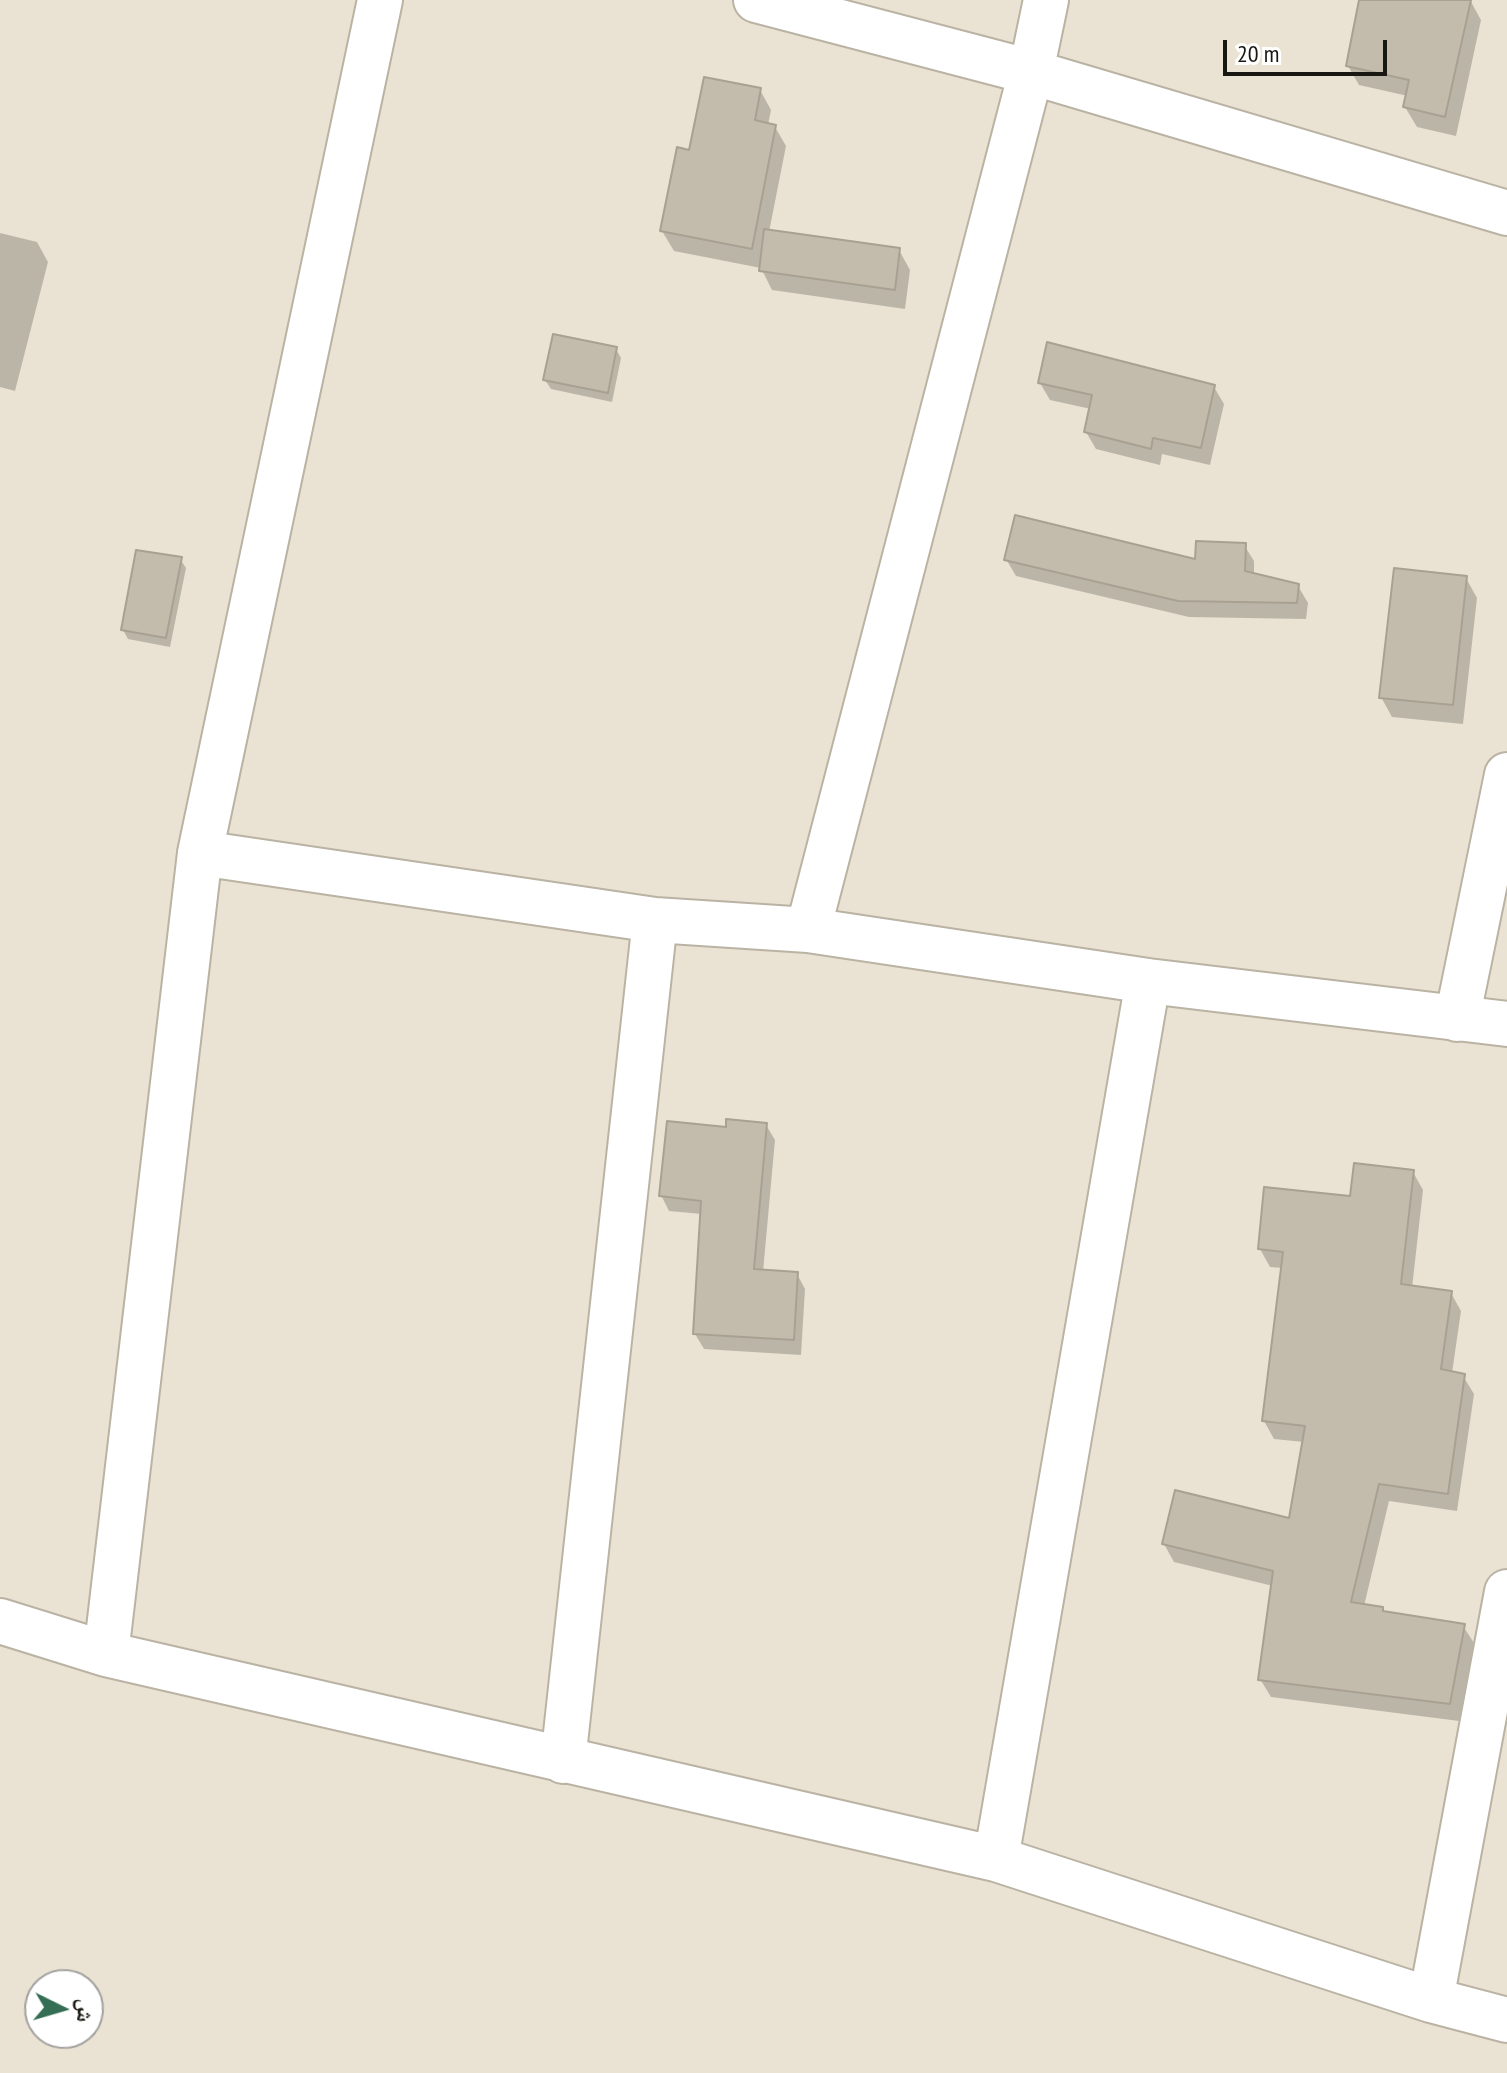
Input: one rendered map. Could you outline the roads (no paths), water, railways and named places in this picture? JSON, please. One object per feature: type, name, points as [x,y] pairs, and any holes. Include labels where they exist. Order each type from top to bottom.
[{"type":"street","points":[[106,1654],[200,853],[380,0]]},
{"type":"street","points":[[756,0],[1031,72],[1507,213]]},
{"type":"street","points":[[808,930],[1031,72],[1046,0]]},
{"type":"street","points":[[1457,1019],[1507,775]]},
{"type":"street","points":[[200,853],[655,920],[808,930],[1148,981],[1507,1024]]},
{"type":"street","points":[[563,1761],[655,920]]},
{"type":"street","points":[[996,1859],[1148,981]]},
{"type":"street","points":[[1431,2000],[1507,1592]]},
{"type":"street","points":[[0,1621],[106,1654],[996,1859],[1431,2000],[1507,2020]]}]
